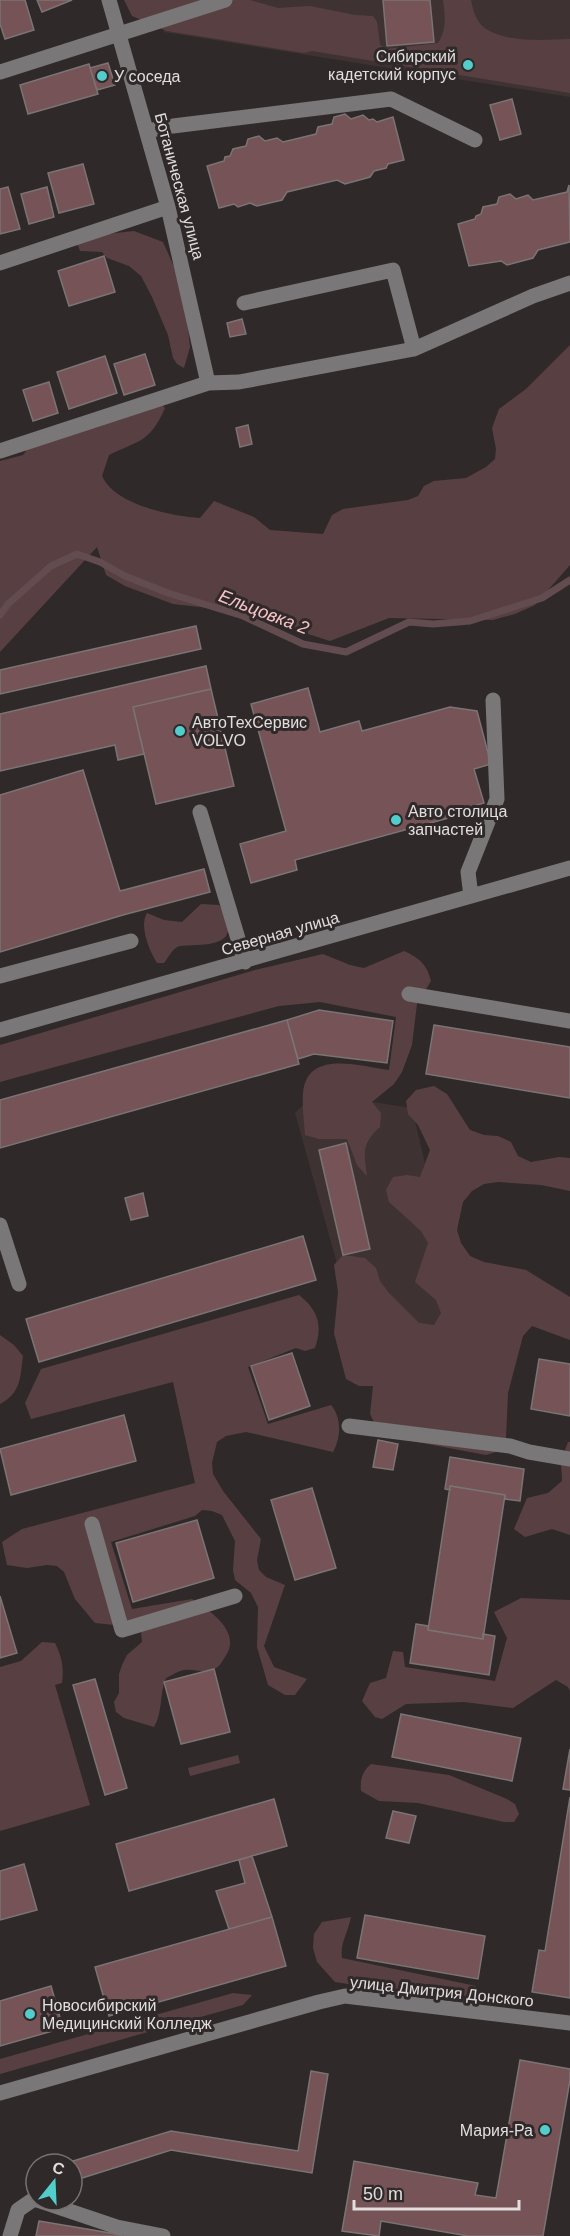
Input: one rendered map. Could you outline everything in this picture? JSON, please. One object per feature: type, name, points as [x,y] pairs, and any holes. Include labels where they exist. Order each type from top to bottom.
[{"type":"street","name":"Ботаническая улица","points":[[109,0],[168,207],[208,383]]},
{"type":"street","points":[[0,72],[225,0]]},
{"type":"street","points":[[147,131],[391,99],[475,140]]},
{"type":"street","points":[[0,262],[168,207]]},
{"type":"street","points":[[244,303],[393,270],[414,349]]},
{"type":"street","points":[[0,451],[208,383],[239,382],[414,349],[533,296],[570,283]]},
{"type":"street","points":[[471,896],[468,872],[497,799],[493,700]]},
{"type":"street","points":[[200,812],[245,962]]},
{"type":"street","name":"Северная улица","points":[[0,1030],[570,868]]},
{"type":"street","points":[[0,976],[131,940]]},
{"type":"street","points":[[408,993],[570,1021]]},
{"type":"street","points":[[0,1225],[19,1284]]},
{"type":"street","points":[[349,1426],[510,1446],[528,1452],[570,1459]]},
{"type":"street","points":[[92,1524],[122,1630],[235,1596]]},
{"type":"street","name":"улица Дмитрия Донского","points":[[0,2094],[345,1996],[570,2023]]},
{"type":"street","points":[[10,2236],[18,2210],[33,2199],[117,2227],[163,2236]]},
{"type":"shaded area","name":"Сибирский кадетский корпус","points":[[124,0],[250,0],[278,8],[310,6],[355,15],[373,16],[377,22],[380,45],[387,49],[438,43],[444,28],[443,0],[471,0],[477,20],[486,29],[505,37],[527,40],[570,39],[570,93],[312,51],[304,53],[167,31],[132,16]]},
{"type":"shaded area","name":"Сибирский кадетский корпус","points":[[153,0],[570,0],[570,97],[164,32]]},
{"type":"shaded area","points":[[134,231],[163,242],[184,289],[190,347],[184,368],[173,358],[168,335],[141,276],[129,266],[107,258],[102,252],[80,251],[77,243],[98,235]]},
{"type":"shaded area","points":[[570,345],[570,565],[535,605],[493,620],[389,618],[330,641],[236,611],[173,604],[125,586],[106,575],[97,547],[0,652],[0,461],[23,455],[35,439],[53,428],[96,428],[107,416],[158,401],[165,408],[149,434],[136,443],[109,455],[102,476],[119,495],[145,507],[174,515],[200,518],[214,501],[254,517],[270,530],[323,534],[332,515],[343,509],[408,500],[418,496],[424,486],[434,481],[466,478],[486,467],[495,459],[496,449],[492,428],[499,409],[526,389]]},
{"type":"shaded area","points":[[201,904],[221,907],[227,922],[228,931],[225,937],[220,941],[203,945],[177,947],[164,963],[157,963],[148,945],[145,931],[147,913],[164,920],[182,922]]},
{"type":"shaded area","points":[[404,951],[422,962],[431,981],[417,1004],[412,1045],[402,1072],[394,1084],[372,1102],[381,1113],[380,1127],[370,1138],[365,1149],[367,1176],[357,1165],[347,1139],[319,1139],[305,1135],[303,1093],[307,1079],[314,1070],[324,1065],[350,1064],[389,1070],[396,1017],[320,1002],[279,1006],[0,1082],[0,1045],[255,970],[323,954],[364,968]]},
{"type":"shaded area","points":[[434,1086],[447,1094],[470,1130],[484,1135],[498,1136],[511,1142],[518,1156],[531,1162],[559,1157],[570,1158],[570,1191],[541,1185],[498,1182],[484,1184],[472,1191],[463,1202],[457,1230],[461,1243],[470,1256],[484,1262],[526,1270],[570,1297],[570,1340],[532,1326],[523,1336],[508,1393],[506,1438],[499,1451],[486,1455],[401,1439],[376,1426],[370,1414],[373,1386],[359,1386],[346,1379],[334,1333],[338,1292],[334,1265],[343,1255],[365,1258],[376,1268],[380,1281],[389,1293],[419,1323],[434,1325],[441,1313],[436,1300],[415,1282],[428,1243],[421,1231],[389,1202],[386,1190],[393,1177],[407,1175],[420,1177],[430,1150],[418,1125],[408,1114],[406,1101],[416,1090]]},
{"type":"shaded area","points":[[346,1098],[412,1108],[466,1339],[436,1363],[339,1271],[295,1113],[303,1105]]},
{"type":"shaded area","points":[[299,1295],[315,1312],[319,1332],[315,1348],[305,1351],[296,1348],[248,1367],[268,1424],[331,1405],[339,1422],[338,1441],[333,1452],[246,1432],[226,1436],[217,1442],[212,1463],[213,1474],[223,1491],[261,1539],[257,1560],[259,1570],[266,1577],[285,1585],[264,1646],[274,1667],[307,1679],[295,1695],[285,1695],[268,1685],[257,1647],[258,1607],[251,1593],[235,1580],[233,1570],[235,1541],[222,1515],[202,1510],[195,1516],[111,1542],[132,1609],[192,1599],[222,1623],[230,1639],[225,1657],[217,1667],[205,1671],[184,1670],[166,1678],[159,1715],[154,1727],[124,1718],[116,1712],[114,1702],[119,1693],[119,1674],[127,1655],[142,1642],[141,1632],[134,1627],[95,1623],[75,1599],[64,1572],[57,1566],[27,1568],[7,1565],[2,1542],[22,1529],[195,1483],[173,1382],[31,1419],[25,1403],[41,1369]]},
{"type":"shaded area","points":[[0,1335],[14,1345],[23,1356],[16,1390],[0,1404]]},
{"type":"shaded area","points":[[568,1442],[570,1442],[570,1535],[552,1529],[525,1537],[514,1529],[527,1498],[548,1493],[562,1481],[561,1461]]},
{"type":"shaded area","points":[[521,1598],[570,1600],[570,1691],[568,1687],[556,1680],[513,1708],[464,1702],[406,1704],[382,1719],[375,1717],[362,1701],[370,1683],[386,1678],[393,1651],[403,1652],[405,1667],[495,1681],[507,1638],[494,1612]]},
{"type":"shaded area","points":[[42,1642],[55,1643],[61,1658],[62,1683],[55,1685],[90,1805],[0,1831],[0,1667],[21,1661]]},
{"type":"shaded area","points":[[238,1755],[240,1763],[190,1776],[188,1768]]},
{"type":"shaded area","points":[[371,1764],[449,1775],[507,1799],[515,1804],[519,1814],[514,1822],[504,1822],[418,1803],[379,1801],[361,1791],[362,1776]]},
{"type":"shaded area","points":[[351,1917],[343,1942],[342,1958],[476,1986],[483,1998],[470,2003],[335,1982],[317,1962],[313,1948],[314,1934],[322,1922]]},
{"type":"shaded area","points":[[233,1993],[252,1995],[243,2005],[0,2074],[0,2059]]},
{"type":"building","points":[[0,0],[25,0],[34,30],[5,39],[0,24]]},
{"type":"building","points":[[37,0],[72,0],[42,12]]},
{"type":"building","points":[[383,0],[430,0],[434,42],[387,46]]},
{"type":"building","name":"У соседа","points":[[108,63],[115,85],[97,90],[90,68]]},
{"type":"building","points":[[89,64],[98,94],[28,114],[20,85]]},
{"type":"building","points":[[512,99],[521,134],[500,140],[490,105]]},
{"type":"building","points":[[345,114],[351,119],[363,115],[377,122],[393,117],[404,160],[374,171],[370,177],[345,184],[337,180],[287,192],[282,200],[257,206],[250,203],[238,207],[234,204],[219,208],[207,166],[224,161],[233,149],[246,146],[248,139],[259,136],[265,141],[277,138],[283,142],[316,134],[318,127],[332,124],[334,117]]},
{"type":"building","points":[[83,164],[94,204],[59,213],[48,173]]},
{"type":"building","points":[[569,185],[570,242],[538,250],[533,258],[507,265],[501,261],[469,266],[458,224],[475,219],[481,214],[483,207],[497,204],[499,197],[510,194],[516,199],[528,195],[533,200],[567,192]]},
{"type":"building","points":[[8,187],[20,229],[0,234],[0,189]]},
{"type":"building","points":[[47,187],[54,217],[29,224],[21,194]]},
{"type":"building","points":[[104,256],[115,292],[69,306],[58,271]]},
{"type":"building","points":[[242,319],[246,334],[230,337],[227,323]]},
{"type":"building","points":[[145,354],[155,385],[124,395],[114,364]]},
{"type":"building","points":[[105,356],[117,393],[69,409],[57,372]]},
{"type":"building","points":[[49,382],[58,413],[33,421],[23,390]]},
{"type":"building","points":[[248,425],[252,444],[240,447],[236,428]]},
{"type":"building","points":[[196,626],[201,649],[0,694],[0,670]]},
{"type":"building","points":[[206,666],[211,689],[133,707],[144,754],[118,760],[115,745],[0,771],[0,714]]},
{"type":"building","points":[[308,688],[320,732],[359,721],[362,731],[450,707],[477,711],[491,764],[474,769],[484,803],[477,805],[478,810],[295,860],[297,870],[251,883],[240,844],[286,831],[251,704]]},
{"type":"building","name":"АвтоТехСервис VOLVO","points":[[211,689],[234,786],[156,804],[133,707]]},
{"type":"building","points":[[83,770],[120,891],[204,869],[210,892],[0,952],[0,795]]},
{"type":"building","points":[[319,1010],[393,1021],[387,1063],[314,1054],[298,1059],[287,1020]]},
{"type":"building","points":[[287,1020],[299,1064],[0,1148],[0,1100]]},
{"type":"building","points":[[434,1025],[570,1047],[570,1098],[426,1074]]},
{"type":"building","points":[[346,1143],[370,1249],[343,1255],[319,1150]]},
{"type":"building","points":[[143,1193],[148,1216],[131,1220],[125,1198]]},
{"type":"building","points":[[303,1236],[316,1280],[39,1362],[26,1319]]},
{"type":"building","points":[[292,1353],[310,1406],[269,1420],[251,1366]]},
{"type":"building","points":[[539,1359],[570,1364],[570,1416],[531,1409]]},
{"type":"building","points":[[124,1415],[136,1461],[11,1495],[0,1449]]},
{"type":"building","points":[[378,1440],[398,1444],[393,1470],[373,1467]]},
{"type":"building","points":[[450,1457],[524,1469],[520,1501],[505,1499],[505,1495],[450,1486],[450,1490],[445,1489]]},
{"type":"building","points":[[450,1486],[505,1495],[483,1639],[428,1630]]},
{"type":"building","points":[[312,1488],[336,1568],[295,1580],[271,1500]]},
{"type":"building","points":[[197,1520],[214,1578],[133,1602],[116,1543]]},
{"type":"building","points":[[0,1596],[17,1653],[0,1658]]},
{"type":"building","points":[[416,1624],[428,1626],[428,1630],[483,1639],[483,1634],[495,1636],[489,1675],[410,1663]]},
{"type":"building","points":[[214,1669],[230,1732],[181,1744],[164,1682]]},
{"type":"building","points":[[95,1679],[127,1788],[105,1795],[73,1685]]},
{"type":"building","points":[[401,1714],[521,1738],[512,1781],[392,1757]]},
{"type":"building","points":[[570,1749],[570,1790],[563,1789]]},
{"type":"building","points":[[570,1797],[570,1998],[532,1992],[539,1950],[545,1951]]},
{"type":"building","points":[[274,1799],[287,1846],[129,1891],[116,1844]]},
{"type":"building","points":[[393,1811],[416,1816],[409,1843],[386,1838]]},
{"type":"building","points":[[252,1856],[272,1917],[229,1929],[216,1891],[245,1883],[239,1860]]},
{"type":"building","points":[[24,1864],[37,1910],[0,1920],[0,1871]]},
{"type":"building","points":[[365,1915],[485,1936],[478,1979],[357,1958]]},
{"type":"building","points":[[272,1917],[286,1966],[109,2016],[95,1967]]},
{"type":"building","name":"Новосибирский Медицинский Колледж","points":[[51,1986],[63,2028],[0,2046],[0,2001]]},
{"type":"building","points":[[520,2060],[570,2069],[543,2236],[468,2236],[381,2221],[379,2236],[342,2231],[354,2161],[478,2183],[475,2195],[496,2198]]},
{"type":"building","points":[[311,2071],[328,2074],[312,2173],[171,2150],[84,2177],[84,2158],[171,2131],[298,2151]]},
{"type":"building","points":[[39,2221],[122,2235],[122,2236],[36,2236]]},
{"type":"waterway","name":"Ельцовка 2","points":[[0,615],[8,604],[51,566],[77,554],[168,593],[243,616],[303,644],[346,652],[409,622],[433,624],[470,621],[542,598],[570,580]]},
{"type":"place","name":"Сибирский кадетский корпус","points":[[468,65]]},
{"type":"place","name":"У соседа","points":[[102,76]]},
{"type":"place","name":"АвтоТехСервис VOLVO","points":[[180,731]]},
{"type":"place","name":"Авто столица запчастей","points":[[396,820]]},
{"type":"place","name":"Новосибирский Медицинский Колледж","points":[[30,2014]]},
{"type":"place","name":"Мария-Ра","points":[[545,2130]]}]
